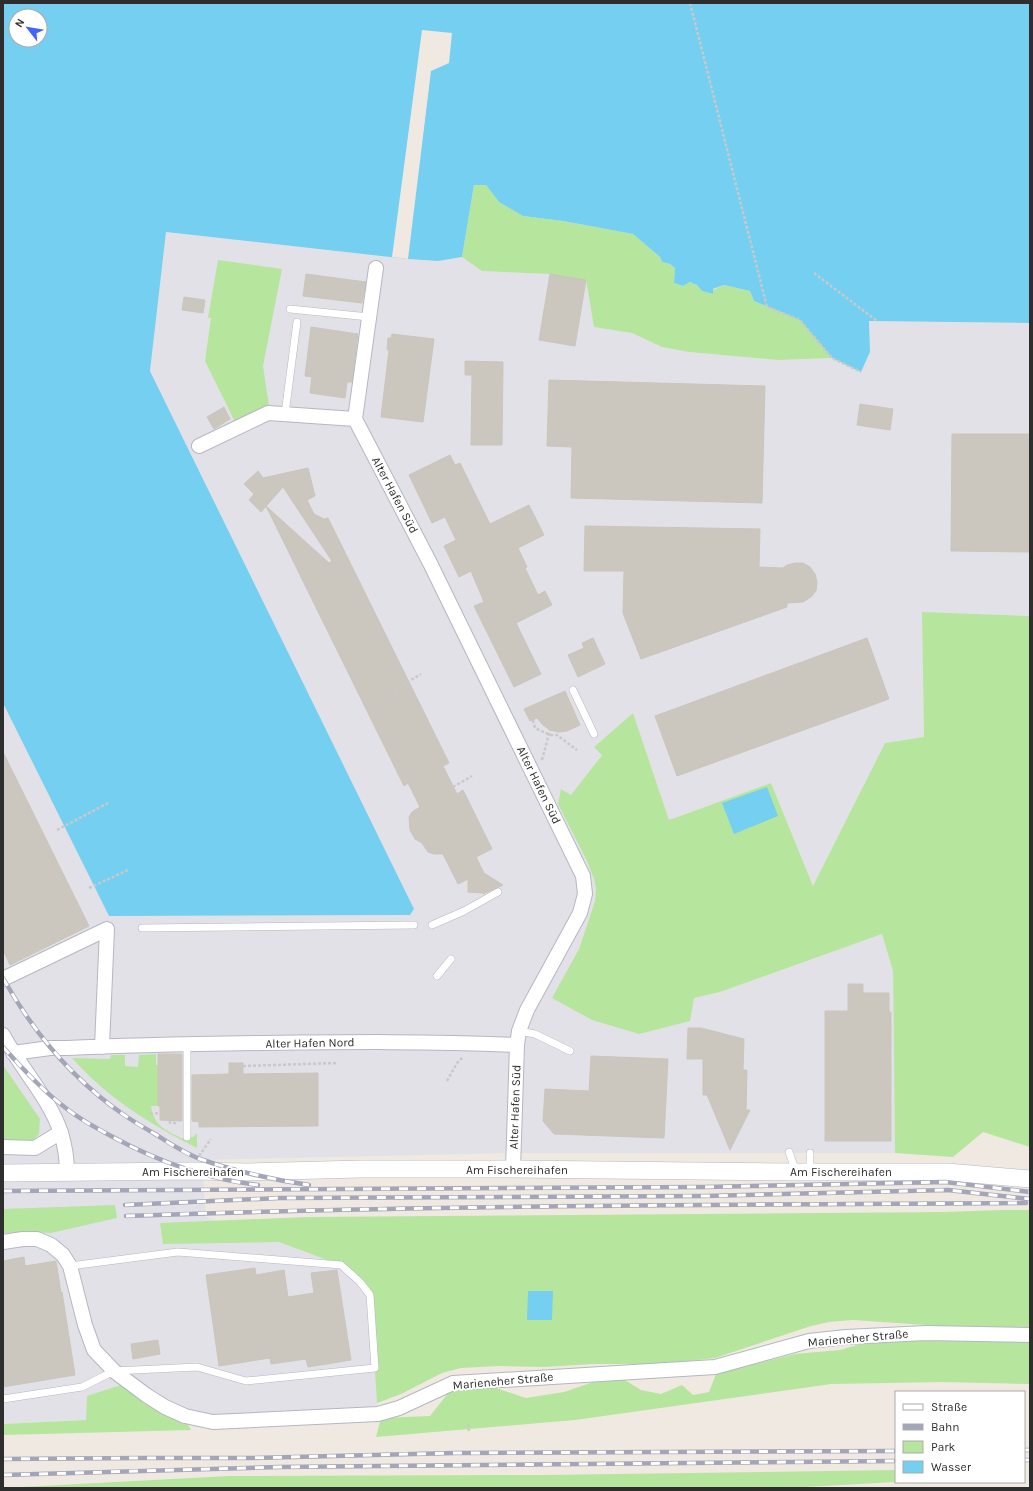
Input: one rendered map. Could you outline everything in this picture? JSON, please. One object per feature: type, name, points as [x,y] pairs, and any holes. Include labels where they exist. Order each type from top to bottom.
[{"type":"street","points":[[199,446],[268,413],[355,419],[376,268]]},
{"type":"street","name":"Alter Hafen Süd","points":[[355,419],[430,562],[583,876],[586,894],[580,913],[527,1010],[518,1038],[513,1169]]},
{"type":"street","points":[[3,979],[107,929],[102,1047]]},
{"type":"street","points":[[3,1035],[52,1113],[61,1132],[67,1173]]},
{"type":"street","name":"Alter Hafen Nord","points":[[13,1053],[50,1048],[337,1042],[469,1043],[518,1038]]},
{"type":"street","points":[[3,1147],[35,1148],[61,1132]]},
{"type":"street","name":"Am Fischereihafen","points":[[3,1174],[192,1171],[248,1172],[361,1169],[513,1169],[947,1172],[1030,1179]]},
{"type":"street","name":"Marieneher Straße","points":[[3,1242],[23,1239],[37,1239],[51,1245],[63,1255],[70,1266],[84,1325],[94,1350],[114,1371],[165,1408],[185,1416],[213,1422],[378,1414],[399,1408],[453,1383],[715,1367],[809,1340],[846,1336],[926,1333],[1030,1335]]},
{"type":"lane","points":[[290,309],[369,317]]},
{"type":"lane","points":[[284,414],[297,322]]},
{"type":"lane","points":[[573,690],[594,734]]},
{"type":"lane","points":[[432,925],[498,892]]},
{"type":"lane","points":[[142,928],[414,925]]},
{"type":"lane","points":[[437,976],[451,959]]},
{"type":"lane","points":[[518,1038],[535,1034],[570,1051]]},
{"type":"lane","points":[[187,1044],[187,1137]]},
{"type":"lane","points":[[789,1152],[803,1172]]},
{"type":"lane","points":[[803,1172],[810,1152]]},
{"type":"lane","points":[[3,1399],[82,1387],[114,1371],[197,1367],[246,1381],[375,1368],[370,1295],[360,1282],[341,1264],[178,1252],[70,1266]]},
{"type":"path","points":[[690,3],[767,307],[800,320],[832,358],[861,372]]},
{"type":"path","points":[[814,273],[877,321]]},
{"type":"path","points":[[394,690],[421,674]]},
{"type":"path","points":[[533,720],[535,728],[550,735],[557,735],[577,750]]},
{"type":"path","points":[[532,771],[540,765],[550,735],[550,730]]},
{"type":"path","points":[[453,787],[472,776]]},
{"type":"path","points":[[56,830],[108,803]]},
{"type":"path","points":[[89,888],[128,870]]},
{"type":"path","points":[[447,1081],[457,1063],[467,1052]]},
{"type":"path","points":[[243,1066],[337,1064]]},
{"type":"path","points":[[150,1114],[160,1113]]},
{"type":"path","points":[[198,1158],[211,1139]]},
{"type":"shaded area","points":[[166,232],[408,259],[438,261],[462,257],[482,271],[550,274],[586,280],[594,327],[632,333],[662,347],[689,352],[778,360],[832,358],[861,372],[870,352],[869,321],[1030,323],[1030,616],[922,612],[924,737],[885,743],[813,886],[771,783],[669,820],[633,713],[594,747],[602,754],[571,796],[561,790],[594,879],[596,889],[595,901],[579,949],[553,998],[694,998],[720,992],[882,934],[893,971],[895,1153],[513,1153],[202,1160],[206,1217],[318,1255],[341,1265],[370,1295],[378,1414],[213,1422],[129,1383],[86,1420],[3,1424],[3,703],[109,916],[410,915],[414,910],[150,370]]},
{"type":"green space","points":[[474,185],[486,185],[499,202],[523,216],[563,221],[633,234],[660,257],[662,262],[670,264],[675,268],[674,283],[683,286],[690,282],[697,285],[702,291],[713,294],[713,290],[724,285],[750,291],[754,301],[800,320],[832,358],[778,360],[689,352],[662,347],[632,333],[594,327],[586,280],[550,274],[482,271],[462,257]]},
{"type":"green space","points":[[218,260],[282,269],[263,366],[269,406],[236,424],[205,361],[211,318],[208,318]]},
{"type":"green space","points":[[922,612],[1030,616],[1030,1147],[983,1132],[953,1157],[895,1153],[893,971],[882,934],[720,992],[694,998],[690,1021],[639,1034],[592,1020],[552,998],[579,949],[595,901],[596,889],[594,879],[587,861],[558,804],[561,789],[571,795],[602,755],[594,747],[633,713],[669,820],[771,783],[813,886],[885,743],[924,737]]},
{"type":"green space","points":[[156,1054],[156,1065],[158,1065],[158,1106],[151,1106],[155,1119],[166,1130],[183,1139],[193,1137],[197,1133],[197,1148],[146,1120],[130,1109],[100,1086],[72,1058],[110,1059],[111,1055],[125,1055],[125,1066],[138,1067],[139,1055]]},
{"type":"green space","points":[[3,1065],[40,1119],[39,1134],[32,1142],[3,1144]]},
{"type":"green space","points":[[115,1205],[117,1218],[51,1233],[3,1233],[3,1209]]},
{"type":"green space","points":[[1030,1210],[1030,1327],[930,1326],[853,1320],[829,1322],[811,1326],[715,1358],[660,1364],[593,1364],[544,1367],[498,1366],[461,1368],[442,1373],[401,1394],[377,1403],[370,1295],[341,1265],[279,1242],[163,1244],[160,1223],[308,1217],[943,1212]]},
{"type":"green space","points":[[923,1339],[1030,1342],[1030,1384],[942,1382],[831,1384],[575,1420],[376,1437],[381,1418],[430,1416],[449,1392],[493,1387],[526,1398],[564,1392],[605,1378],[620,1377],[641,1390],[661,1394],[682,1385],[693,1395],[709,1392],[716,1374],[795,1354],[840,1350],[864,1343]]},
{"type":"green space","points":[[121,1385],[150,1406],[187,1423],[191,1430],[3,1435],[3,1424],[86,1420],[87,1396]]},
{"type":"green space","points":[[895,1470],[895,1482],[805,1487],[3,1488],[229,1476],[545,1475]]},
{"type":"water","points":[[3,3],[1030,3],[1030,323],[869,321],[870,352],[861,372],[832,358],[800,320],[754,301],[750,291],[724,285],[713,289],[713,294],[702,291],[697,285],[690,282],[683,286],[674,283],[675,268],[670,264],[662,262],[660,257],[633,234],[563,221],[523,216],[499,202],[486,185],[474,185],[462,257],[438,261],[166,232],[150,371],[414,909],[410,915],[109,916],[3,703]]},
{"type":"water","points":[[767,787],[778,816],[734,834],[722,803]]},
{"type":"water","points":[[528,1291],[553,1291],[552,1320],[527,1320]]},
{"type":"pier","points":[[422,30],[452,33],[449,63],[431,71],[408,259],[392,257]]},
{"type":"building","points":[[306,274],[366,282],[362,303],[303,296]]},
{"type":"building","points":[[550,274],[586,280],[575,346],[539,340]]},
{"type":"building","points":[[184,297],[205,300],[203,313],[182,310]]},
{"type":"building","points":[[311,327],[358,334],[352,382],[347,382],[345,398],[310,393],[312,377],[305,376]]},
{"type":"building","points":[[392,334],[434,339],[423,422],[381,417],[389,350],[387,350],[388,338],[391,338]]},
{"type":"building","points":[[465,361],[503,362],[502,445],[471,445],[472,375],[465,375]]},
{"type":"building","points":[[549,380],[765,386],[762,503],[571,498],[572,447],[547,446]]},
{"type":"building","points":[[860,404],[893,409],[890,430],[857,425]]},
{"type":"building","points":[[224,407],[230,419],[214,429],[207,417]]},
{"type":"building","points":[[952,434],[1030,434],[1030,552],[951,551]]},
{"type":"building","points":[[450,455],[455,465],[460,463],[490,524],[529,505],[544,535],[518,548],[527,567],[525,568],[538,595],[545,591],[552,605],[516,623],[541,674],[514,687],[474,606],[484,602],[471,571],[459,577],[444,546],[456,540],[445,517],[432,523],[409,475]]},
{"type":"building","points":[[308,468],[315,496],[307,500],[314,514],[324,519],[328,518],[449,763],[443,766],[457,794],[463,790],[492,849],[476,857],[484,873],[503,885],[483,894],[468,892],[468,879],[458,884],[443,854],[428,852],[422,843],[415,839],[410,830],[409,817],[412,812],[420,807],[408,783],[404,786],[266,506],[261,512],[249,500],[254,494],[244,484],[258,471],[263,478]],"holes":[[[283,487],[332,561],[329,563],[266,506]]]},
{"type":"building","points":[[585,526],[760,529],[759,567],[783,568],[787,565],[795,563],[803,563],[810,567],[815,574],[817,582],[816,591],[811,597],[803,602],[787,603],[787,607],[641,659],[623,613],[624,571],[584,571]]},
{"type":"building","points":[[593,638],[605,664],[578,677],[568,655],[584,648],[582,643]]},
{"type":"building","points":[[867,638],[889,699],[677,776],[655,716]]},
{"type":"building","points":[[565,691],[580,725],[567,731],[559,732],[550,730],[537,718],[530,721],[524,709]]},
{"type":"building","points":[[3,752],[89,926],[10,965],[3,950]]},
{"type":"building","points":[[848,984],[863,984],[863,993],[889,993],[889,1012],[891,1012],[891,1141],[825,1141],[825,1011],[848,1011]]},
{"type":"building","points":[[688,1028],[701,1028],[744,1039],[743,1070],[747,1070],[746,1110],[750,1110],[730,1150],[707,1095],[703,1095],[703,1059],[687,1059]]},
{"type":"building","points":[[158,1054],[182,1054],[182,1121],[160,1120],[160,1106],[158,1106]]},
{"type":"building","points":[[591,1056],[668,1059],[664,1138],[554,1134],[543,1121],[545,1089],[589,1091]]},
{"type":"building","points":[[229,1063],[243,1063],[243,1074],[318,1073],[318,1126],[199,1127],[199,1122],[192,1121],[192,1075],[229,1074]]},
{"type":"building","points":[[24,1257],[25,1266],[56,1261],[75,1375],[3,1387],[3,1261]]},
{"type":"building","points":[[255,1268],[256,1275],[284,1270],[288,1297],[314,1293],[311,1273],[337,1270],[351,1360],[308,1367],[306,1359],[271,1364],[270,1358],[219,1366],[206,1275]]},
{"type":"building","points":[[158,1340],[160,1354],[133,1359],[131,1344]]},
{"type":"railway","points":[[3,978],[28,1018],[57,1055],[90,1088],[127,1117],[197,1158],[255,1175],[309,1185]]},
{"type":"railway","points":[[3,1047],[34,1080],[58,1102],[77,1116],[105,1133],[128,1145],[182,1168],[219,1178],[258,1185]]},
{"type":"railway","points":[[3,1191],[705,1187],[945,1182],[1030,1192]]},
{"type":"railway","points":[[125,1205],[279,1198],[705,1196],[948,1190],[1030,1199]]},
{"type":"railway","points":[[126,1216],[238,1212],[464,1208],[1026,1203]]},
{"type":"railway","points":[[1025,1450],[1030,1450]]},
{"type":"railway","points":[[3,1459],[249,1458],[454,1453],[895,1451]]},
{"type":"railway","points":[[1025,1460],[1030,1460]]},
{"type":"railway","points":[[3,1475],[279,1467],[895,1461]]}]
